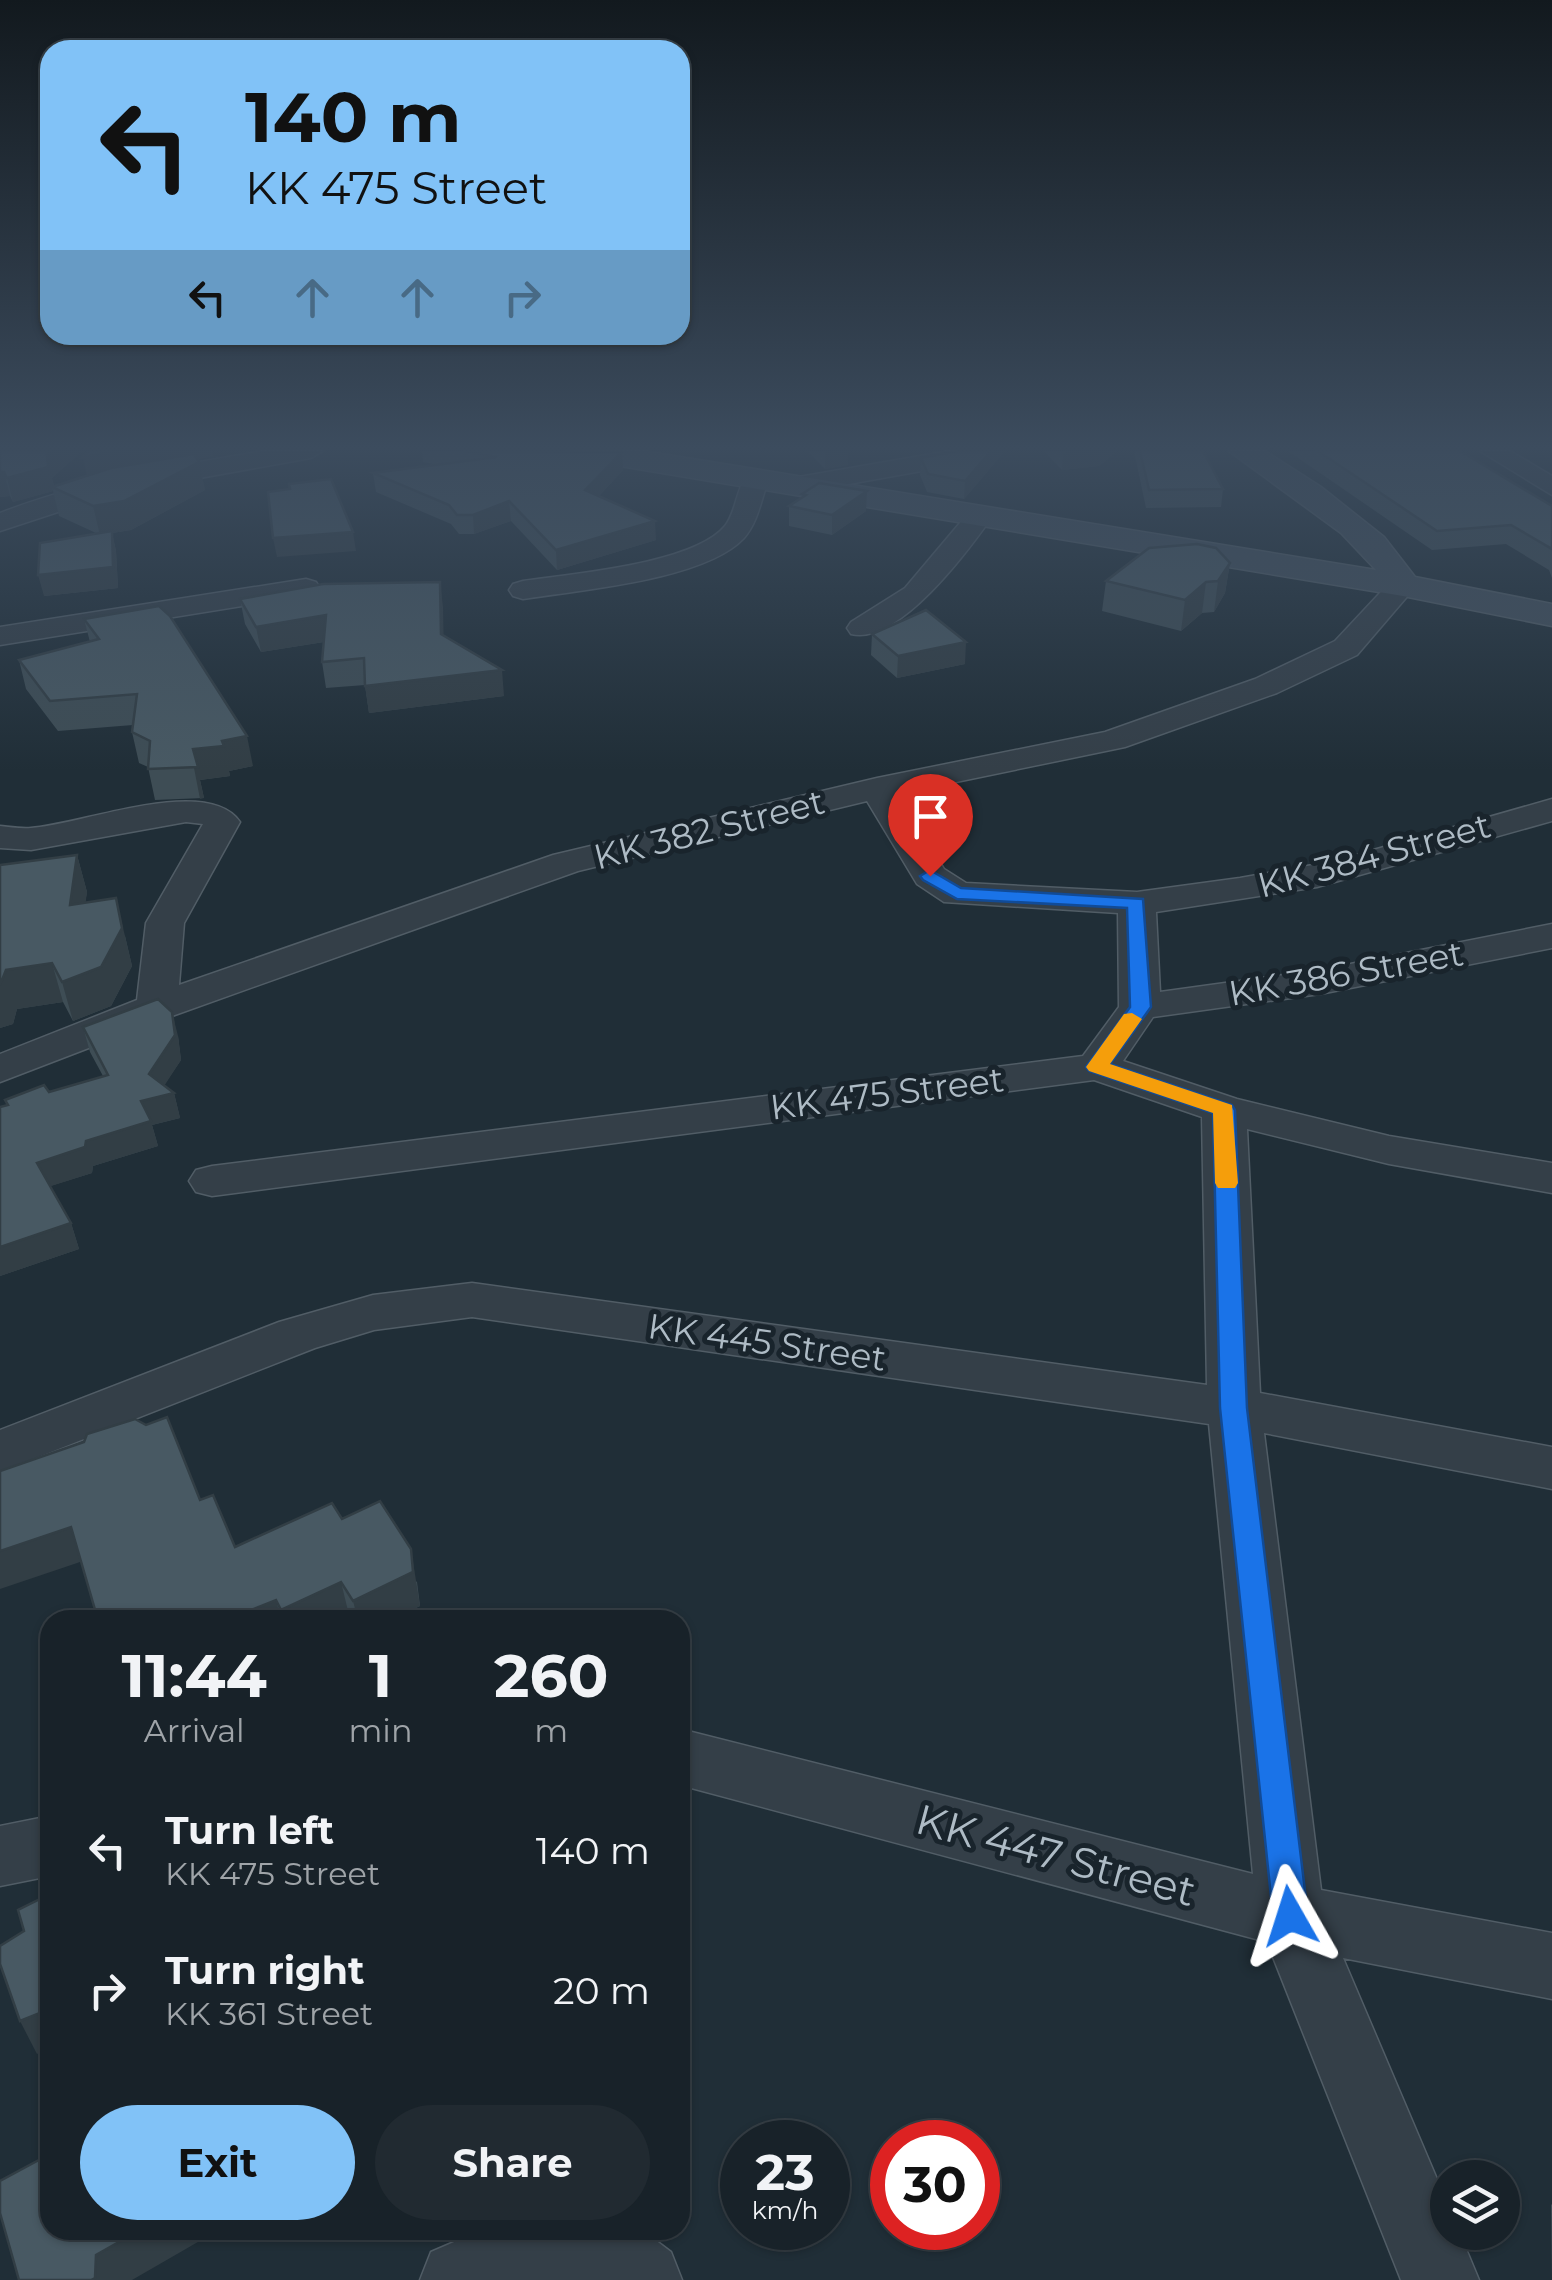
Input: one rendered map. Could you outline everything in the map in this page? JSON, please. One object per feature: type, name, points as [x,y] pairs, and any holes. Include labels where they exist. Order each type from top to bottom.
[{"type":"main road","points":[[1234,557],[1404,585],[1552,615]]},
{"type":"main road","points":[[1387,557],[1404,585]]},
{"type":"street","points":[[524,590],[659,567],[684,557]]},
{"type":"street","points":[[862,628],[916,594],[946,557]]},
{"type":"street","name":"KK 382 Street","points":[[0,1070],[158,1007],[566,864],[877,788],[1113,740],[1266,686],[1346,648],[1404,585]]},
{"type":"street","points":[[0,636],[306,588]]},
{"type":"street","name":"KK 384 Street","points":[[877,788],[930,876],[957,894],[1136,903],[1272,886],[1344,870],[1492,824],[1552,810]]},
{"type":"street","points":[[0,837],[30,838],[186,811],[210,813],[222,822],[165,923],[158,1007]]},
{"type":"street","points":[[1097,1067],[1140,1007],[1136,903]]},
{"type":"street","name":"KK 386 Street","points":[[1140,1007],[1320,982],[1552,936]]},
{"type":"street","name":"KK 475 Street","points":[[212,1182],[1097,1067],[1224,1110],[1389,1150],[1552,1178]]},
{"type":"street","points":[[1224,1110],[1234,1408],[1290,1916],[1440,2280]]},
{"type":"street","name":"KK 445 Street","points":[[0,1452],[296,1335],[374,1313],[472,1300],[1234,1408],[1552,1468]]},
{"type":"street","name":"KK 447 Street","points":[[690,1760],[1290,1916],[1552,1966]]},
{"type":"street","points":[[0,1856],[40,1848]]},
{"type":"street","points":[[458,2280],[494,2261],[574,2241],[634,2268],[643,2280]]},
{"type":"building","points":[[39,557],[113,557],[113,567],[38,575]]},
{"type":"building","points":[[1137,557],[1225,557],[1230,563],[1218,581],[1206,582],[1185,600],[1106,581]]},
{"type":"building","points":[[440,582],[441,634],[502,670],[365,686],[364,658],[322,662],[326,615],[256,627],[240,599],[323,584]]},
{"type":"building","points":[[159,606],[170,616],[247,736],[222,741],[224,746],[193,749],[198,767],[148,769],[150,741],[132,732],[137,694],[50,701],[19,660],[99,639],[84,619]]},
{"type":"building","points":[[926,610],[966,642],[898,656],[872,634]]},
{"type":"building","points":[[77,855],[70,905],[116,898],[122,928],[101,967],[62,982],[52,963],[6,970],[0,985],[0,865]]},
{"type":"building","points":[[158,999],[172,1012],[175,1035],[149,1074],[174,1093],[141,1101],[151,1121],[86,1141],[85,1147],[37,1163],[71,1223],[0,1247],[0,1107],[8,1105],[5,1100],[44,1085],[49,1092],[108,1075],[83,1027]]},
{"type":"building","points":[[167,1417],[200,1500],[213,1495],[235,1547],[332,1503],[342,1519],[380,1501],[411,1549],[413,1572],[353,1601],[341,1582],[281,1610],[276,1600],[251,1610],[95,1610],[71,1527],[0,1551],[0,1471],[84,1442],[87,1434],[135,1419],[146,1425]]},
{"type":"building","points":[[40,1899],[40,2013],[20,2021],[0,1964],[0,1946],[24,1931],[18,1910]]},
{"type":"building","points":[[40,2159],[40,2240],[122,2240],[96,2255],[95,2278],[91,2280],[19,2280],[0,2213],[0,2181]]},
{"type":"slow traffic","points":[[1132,1019],[1097,1067],[1224,1110],[1227,1183]]},
{"type":"route","points":[[930,876],[957,894],[1136,903],[1140,1007],[1097,1067],[1224,1110],[1234,1408],[1290,1916]]}]
